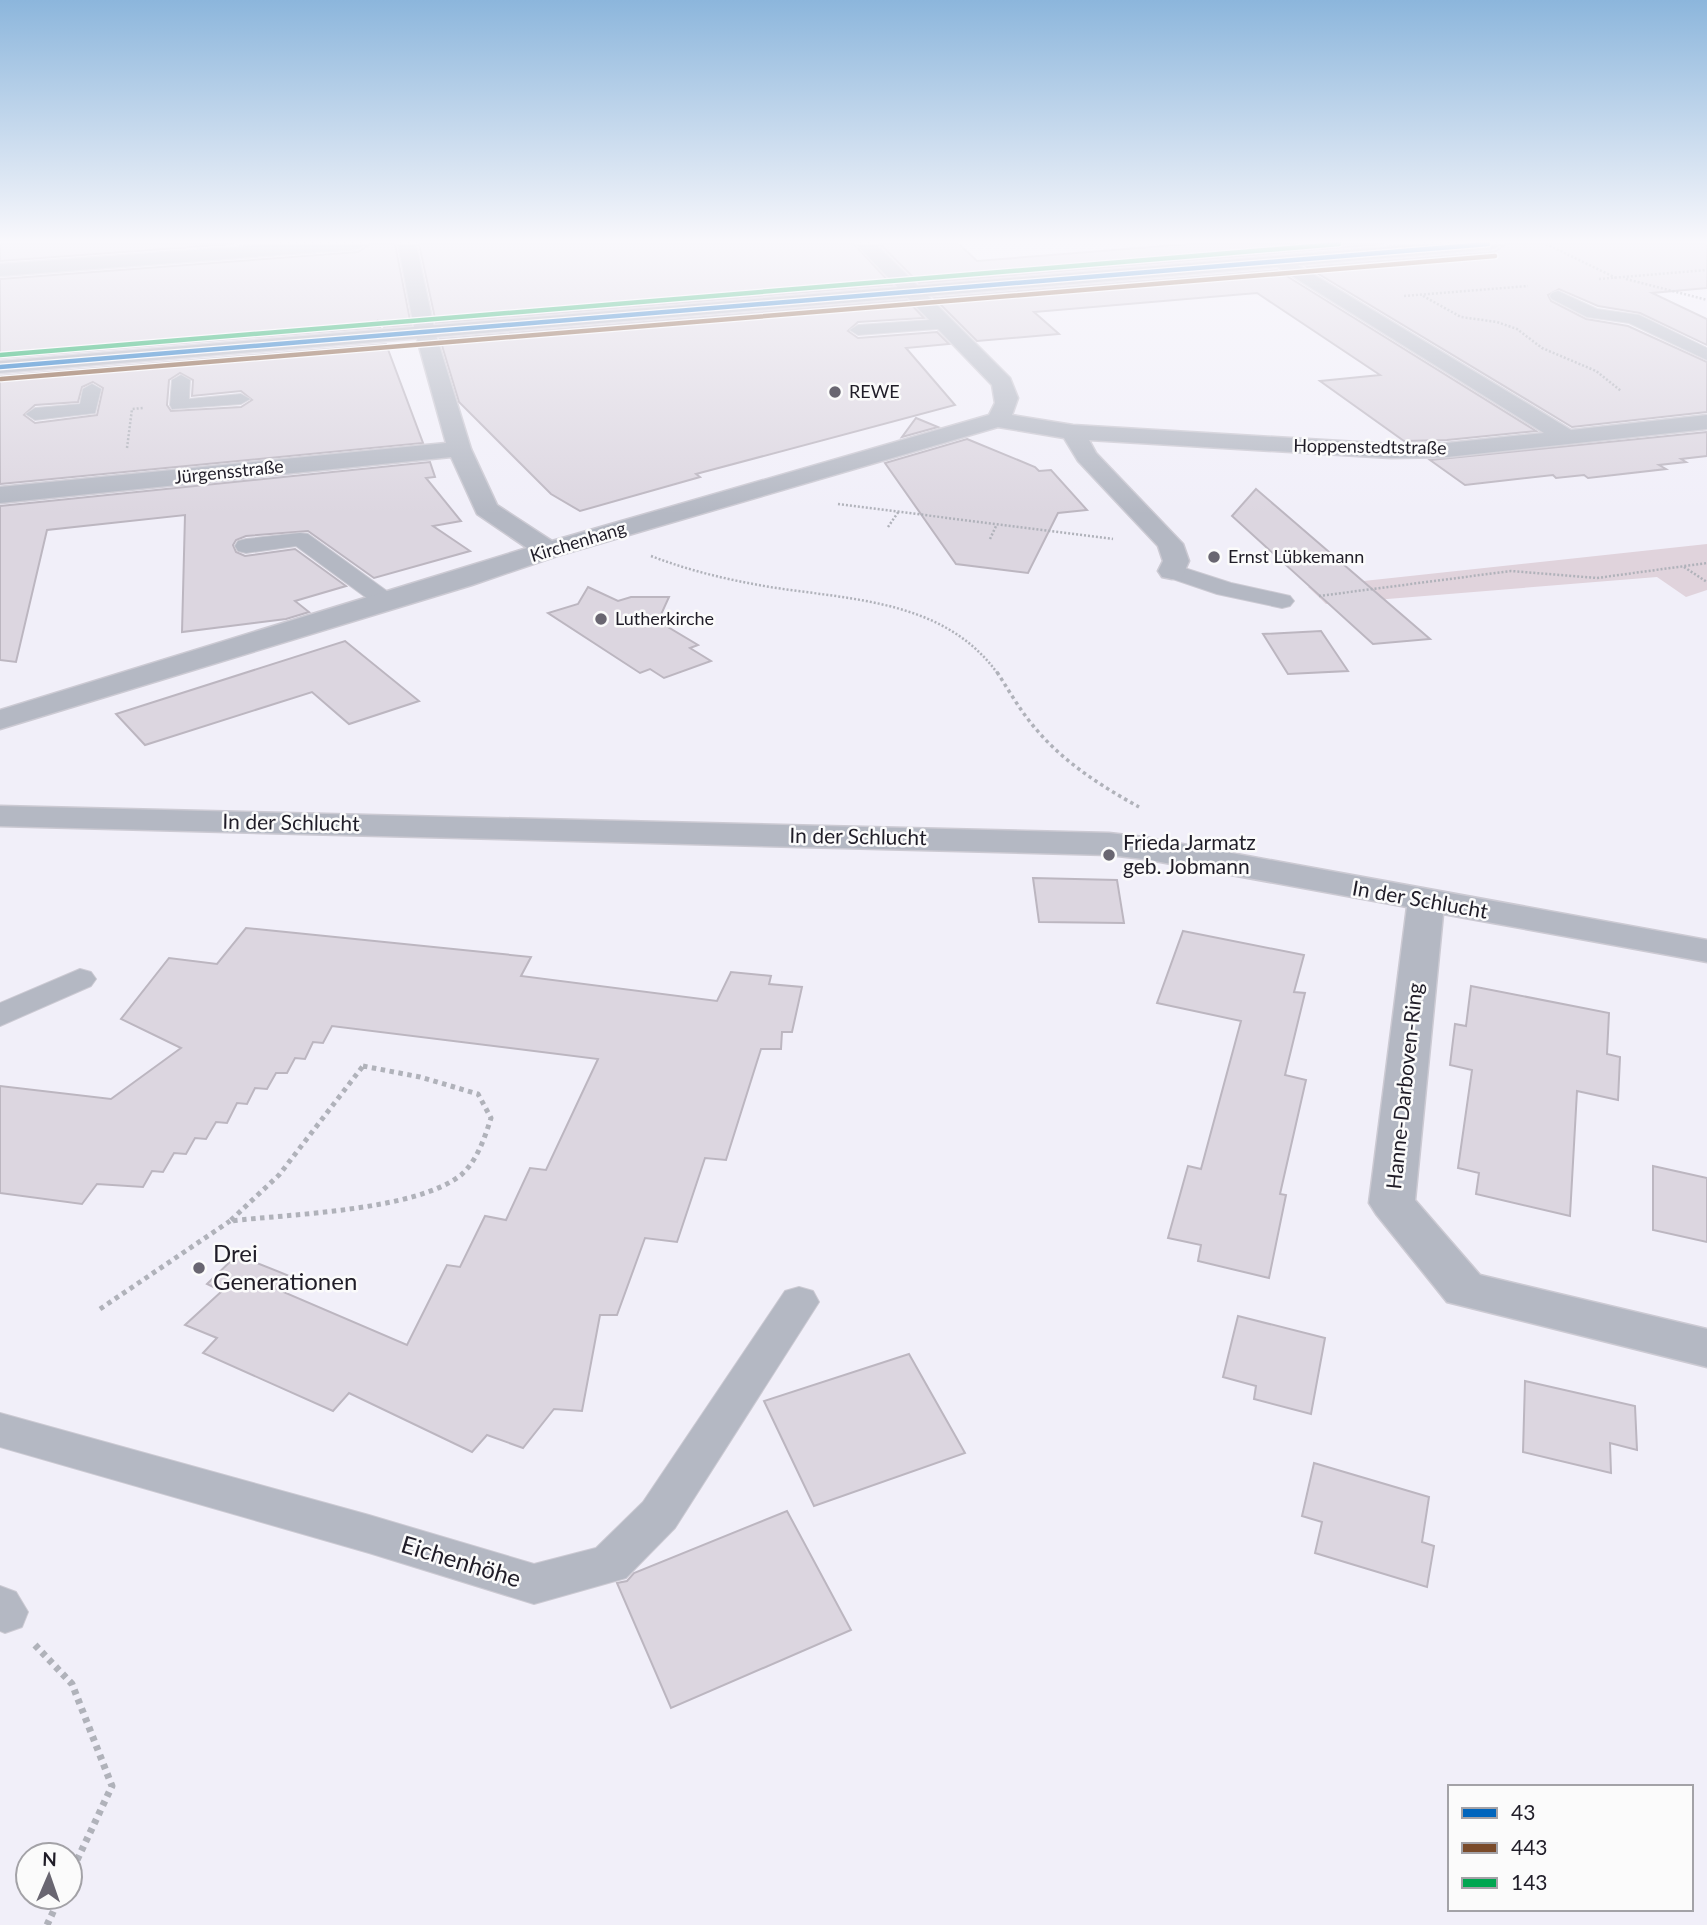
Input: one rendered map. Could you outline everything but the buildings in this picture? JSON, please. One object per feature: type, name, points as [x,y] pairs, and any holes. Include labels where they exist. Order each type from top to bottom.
[{"type":"main road","points":[[0,367],[95,373],[182,366],[412,334]]},
{"type":"street","points":[[426,334],[459,449],[486,509],[548,550]]},
{"type":"street","points":[[954,334],[1002,383],[1007,393],[1007,403],[998,420]]},
{"type":"street","points":[[1400,334],[1567,437]]},
{"type":"street","name":"Hoppenstedtstraße","points":[[998,420],[1073,432],[1391,451],[1447,450],[1707,422]]},
{"type":"street","name":"Kirchenhang","points":[[0,720],[548,550],[998,420]]},
{"type":"street","points":[[1073,432],[1086,456],[1170,544],[1176,561],[1172,571]]},
{"type":"street","name":"Jürgensstraße","points":[[0,495],[459,449]]},
{"type":"street","name":"In der Schlucht","points":[[0,816],[1049,841],[1144,848],[1707,951]]},
{"type":"street","name":"Hanne-Darboven-Ring","points":[[1426,901],[1392,1203],[1464,1289],[1707,1348]]},
{"type":"lane","points":[[1665,334],[1707,355]]},
{"type":"lane","points":[[182,366],[179,405],[241,399]]},
{"type":"lane","points":[[35,414],[88,409],[95,373]]},
{"type":"lane","points":[[246,546],[300,539],[387,601]]},
{"type":"lane","points":[[1172,571],[1226,589],[1282,601]]},
{"type":"lane","points":[[0,1016],[80,979]]},
{"type":"lane","name":"Eichenhöhe","points":[[0,1430],[369,1534],[534,1584],[610,1564],[659,1516],[799,1302]]},
{"type":"path","points":[[1521,334],[1542,348],[1596,371],[1620,391]]},
{"type":"path","points":[[835,504],[998,523],[989,539]]},
{"type":"path","points":[[888,527],[899,511]]},
{"type":"path","points":[[996,526],[1122,540]]},
{"type":"path","points":[[594,537],[720,578],[887,606],[921,616],[959,634],[987,658],[1032,724],[1077,766],[1140,808]]},
{"type":"path","points":[[1282,601],[1511,570],[1597,578],[1707,563]]},
{"type":"path","points":[[1683,567],[1707,582]]},
{"type":"path","points":[[100,1309],[230,1221],[279,1175],[363,1066],[420,1077],[478,1094],[491,1118],[483,1144],[462,1174],[424,1195],[384,1204],[230,1221]]},
{"type":"path","points":[[2,1610],[72,1684],[111,1786],[84,1845]]},
{"type":"shaded area","points":[[1707,544],[1707,590],[1686,597],[1657,577],[1326,604],[1308,587]]},
{"type":"transit line","name":"143","points":[[0,355],[255,334]]},
{"type":"transit line","name":"43","points":[[0,367],[401,334]]},
{"type":"transit line","name":"443","points":[[1,379],[550,334]]},
{"type":"place","name":"REWE","points":[[835,392]]},
{"type":"place","name":"Ernst Lübkemann","points":[[1214,557]]},
{"type":"place","name":"Lutherkirche","points":[[601,619]]},
{"type":"place","name":"Frieda Jarmatz geb. Jobmann","points":[[1109,855]]},
{"type":"place","name":"Drei Generationen","points":[[199,1268]]}]
